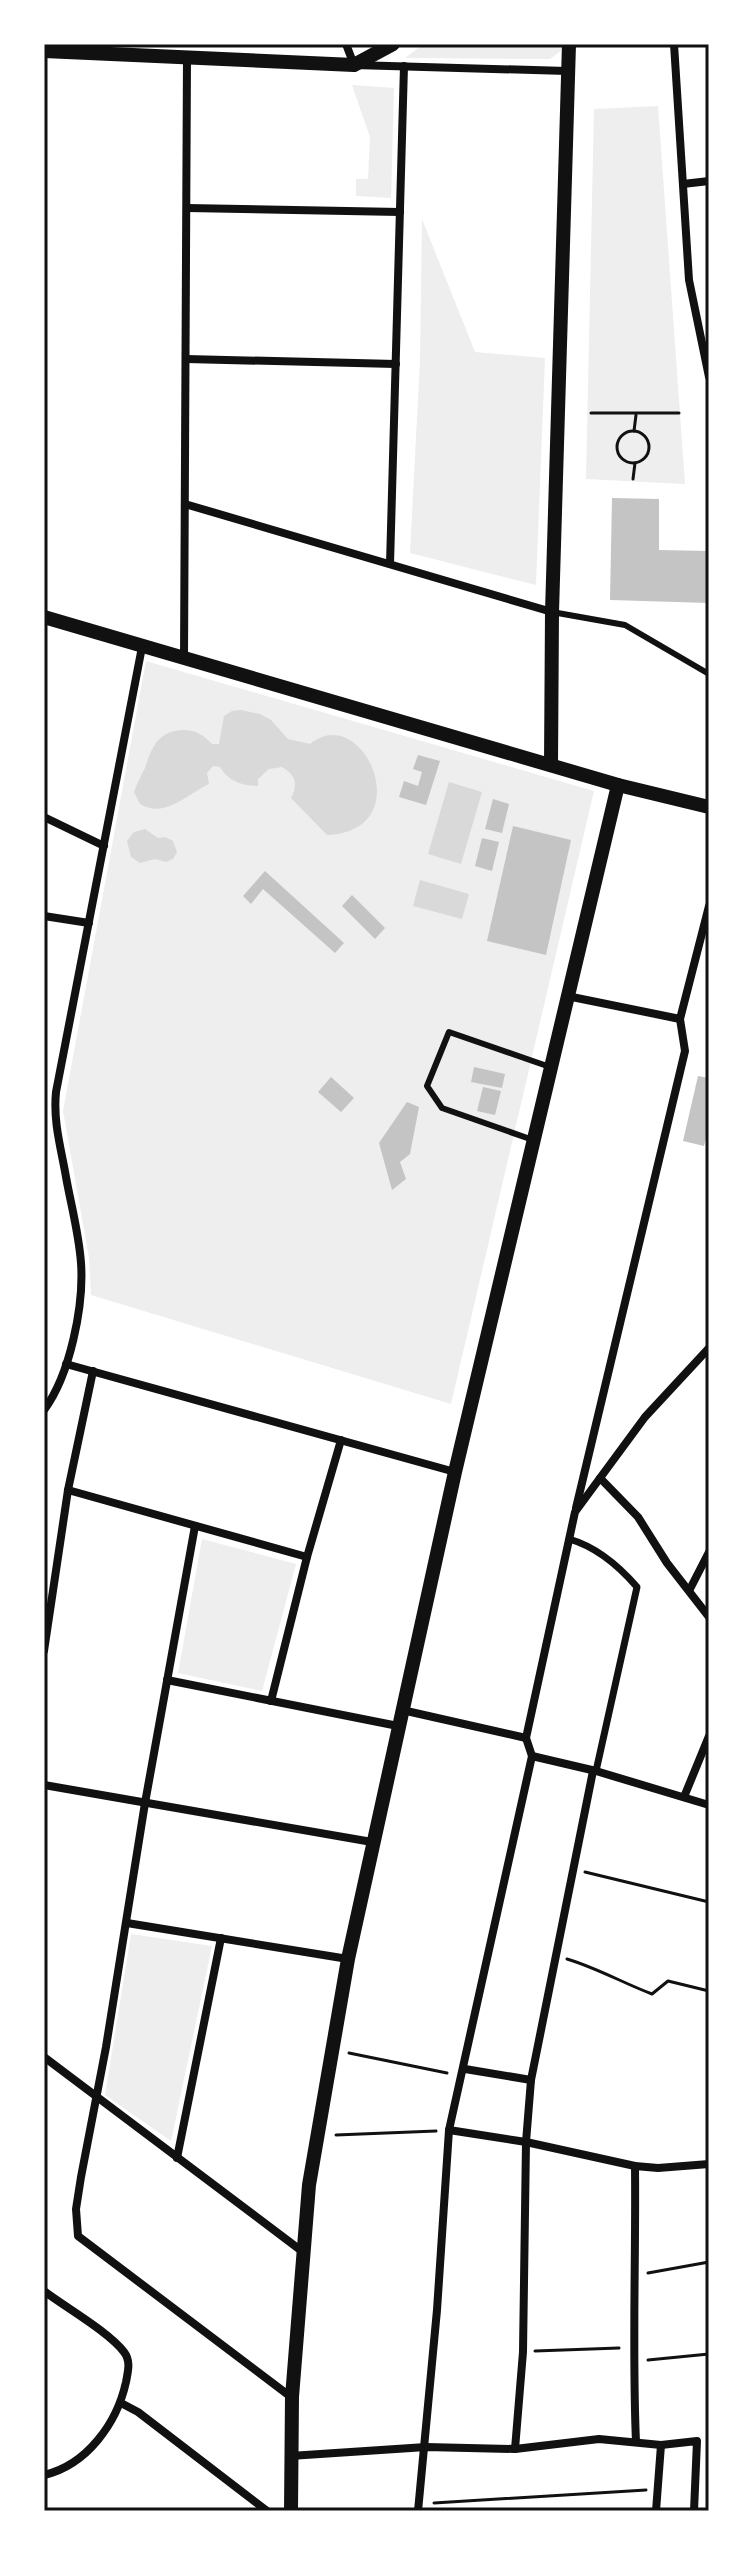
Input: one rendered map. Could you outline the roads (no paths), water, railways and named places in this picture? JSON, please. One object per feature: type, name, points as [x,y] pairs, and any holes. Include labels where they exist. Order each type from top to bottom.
[{"type":"street","points":[[346,44],[354,65]]},
{"type":"street","points":[[354,65],[393,44]]},
{"type":"street","points":[[551,765],[552,612],[569,44]]},
{"type":"street","points":[[674,44],[689,280],[709,377]]},
{"type":"street","points":[[44,51],[567,71]]},
{"type":"street","points":[[184,660],[187,57]]},
{"type":"street","points":[[390,564],[404,66]]},
{"type":"street","points":[[683,184],[709,181]]},
{"type":"street","points":[[187,208],[400,212]]},
{"type":"street","points":[[186,359],[396,364]]},
{"type":"street","points":[[185,504],[552,612]]},
{"type":"street","points":[[44,617],[618,785],[709,807]]},
{"type":"street","points":[[45,1409],[59,1386],[66,1364],[79,1301],[81,1261],[54,1115],[142,647]]},
{"type":"street","points":[[291,2511],[292,2397],[309,2185],[348,1959],[455,1472],[618,785]]},
{"type":"street","points":[[44,817],[104,846]]},
{"type":"street","points":[[418,2508],[426,2447],[449,2130],[532,1756],[526,1738],[569,1539],[685,1051],[680,1019],[709,906]]},
{"type":"street","points":[[44,916],[89,923]]},
{"type":"street","points":[[567,996],[680,1019]]},
{"type":"street","points":[[575,1512],[645,1417],[709,1348]]},
{"type":"street","points":[[66,1364],[455,1472]]},
{"type":"street","points":[[44,1651],[68,1490],[93,1371]]},
{"type":"street","points":[[271,1701],[307,1557],[341,1440]]},
{"type":"street","points":[[600,1478],[638,1517],[667,1563],[709,1617]]},
{"type":"street","points":[[68,1490],[307,1557]]},
{"type":"street","points":[[195,1526],[76,2209],[78,2236],[292,2397]]},
{"type":"street","points":[[515,2449],[523,2352],[526,2142],[531,2080],[594,1771],[637,1587],[618,1566],[585,1543],[569,1539]]},
{"type":"street","points":[[690,1589],[709,1552]]},
{"type":"street","points":[[167,1680],[398,1726]]},
{"type":"street","points":[[402,1710],[526,1738]]},
{"type":"street","points":[[684,1797],[709,1736]]},
{"type":"street","points":[[532,1756],[709,1805]]},
{"type":"street","points":[[44,1785],[372,1842]]},
{"type":"street","points":[[127,1923],[348,1959]]},
{"type":"street","points":[[177,2158],[221,1938]]},
{"type":"street","points":[[44,2057],[303,2252]]},
{"type":"street","points":[[464,2072],[531,2080]]},
{"type":"street","points":[[449,2130],[526,2142],[635,2166],[658,2168],[709,2164]]},
{"type":"street","points":[[635,2166],[636,2275],[632,2358],[636,2442]]},
{"type":"street","points":[[44,2291],[124,2352],[129,2363],[121,2403],[109,2424],[82,2456],[68,2467],[47,2473]]},
{"type":"street","points":[[121,2403],[138,2412],[267,2511]]},
{"type":"street","points":[[290,2456],[426,2447],[515,2449],[599,2439],[661,2445],[697,2441],[694,2511]]},
{"type":"street","points":[[656,2511],[661,2445]]},
{"type":"lane","points":[[552,612],[625,625],[709,674]]},
{"type":"lane","points":[[533,1140],[442,1108],[427,1086],[449,1032],[550,1067]]}]
